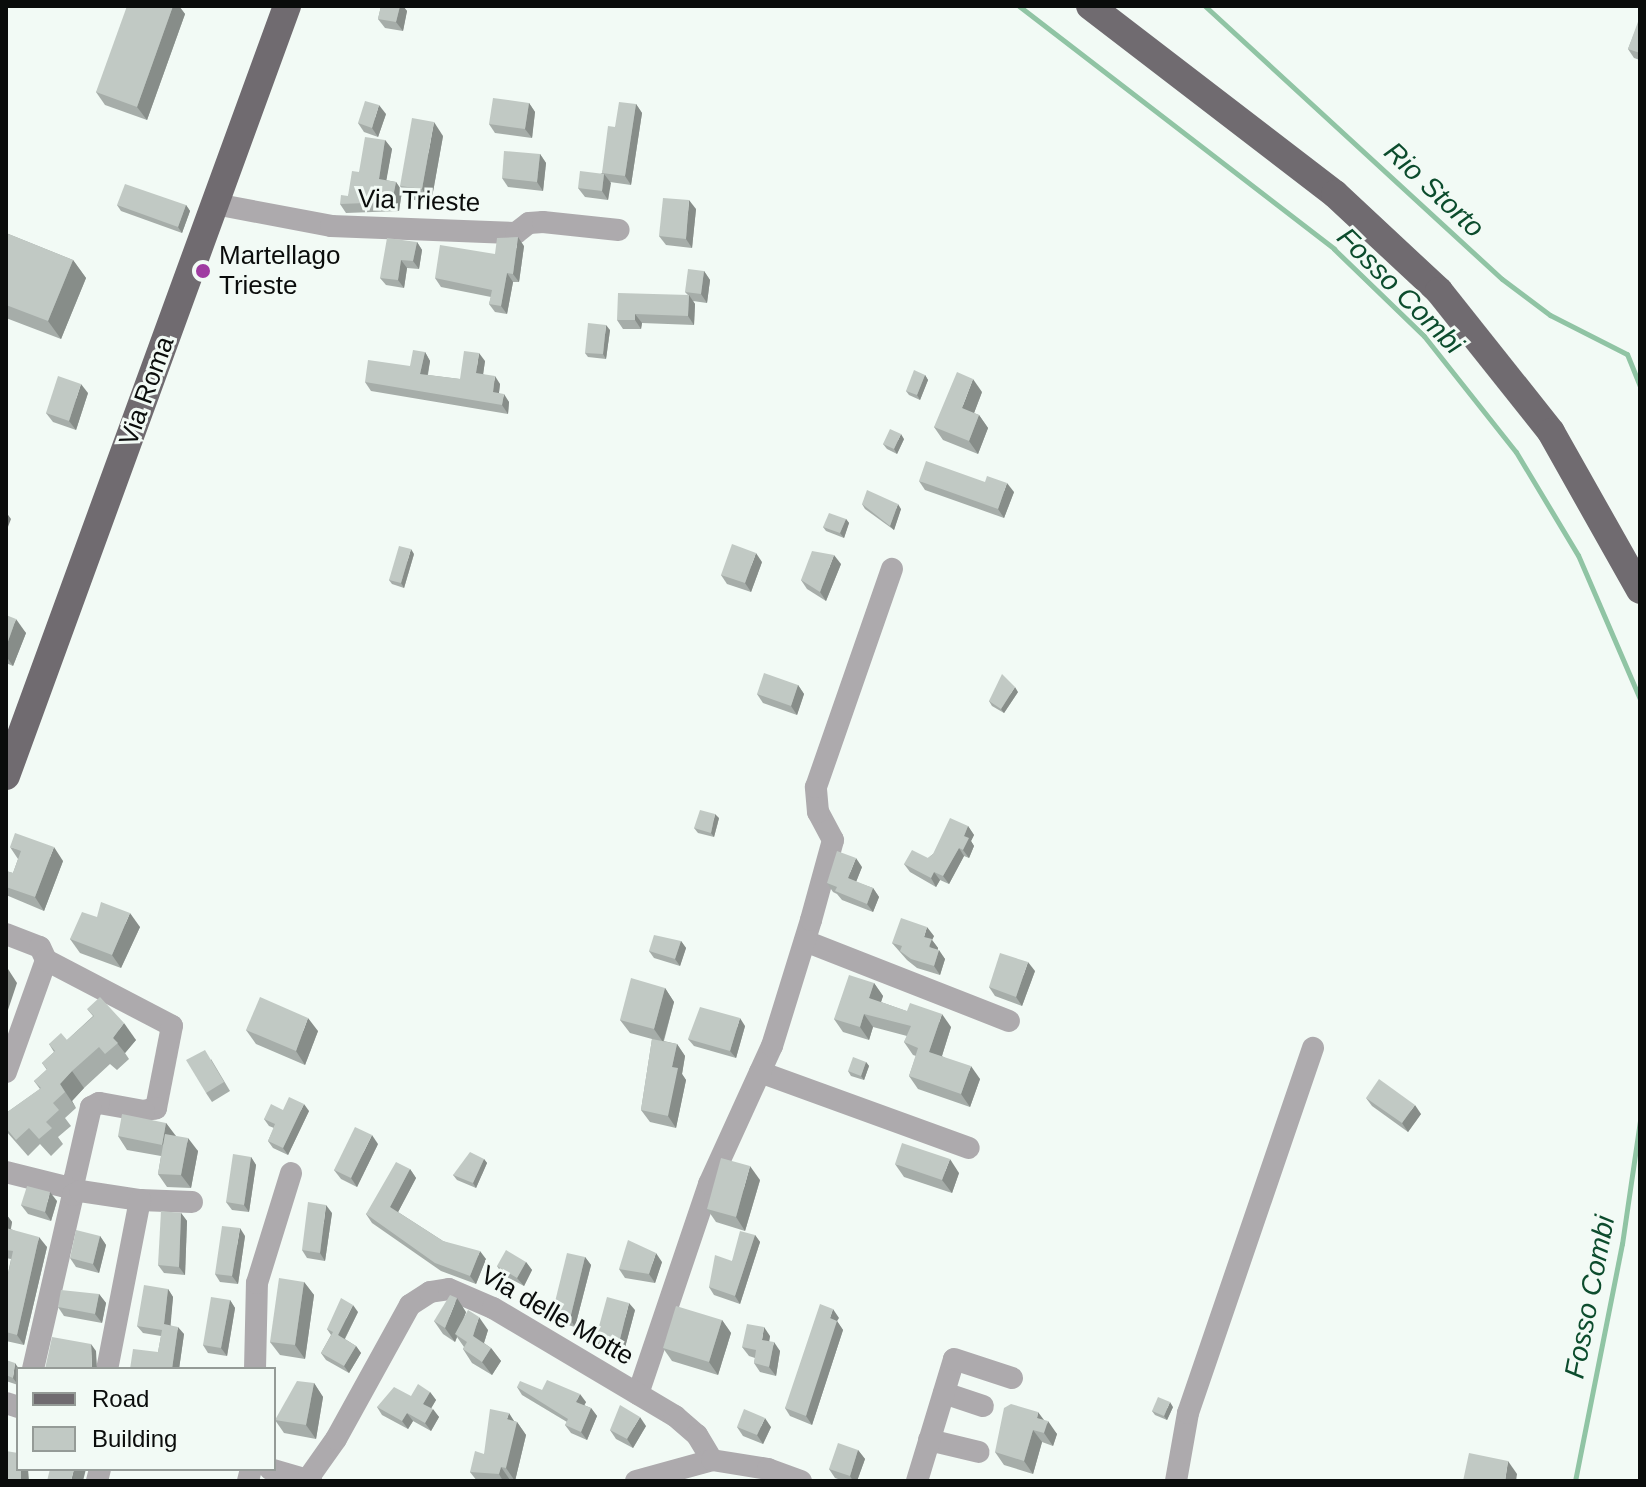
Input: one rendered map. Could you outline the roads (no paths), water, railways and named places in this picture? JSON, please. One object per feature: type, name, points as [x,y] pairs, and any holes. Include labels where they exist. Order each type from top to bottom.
[{"type":"main road","name":"Via Roma","points":[[6,776],[14,727],[215,204],[287,6]]},
{"type":"main road","points":[[1090,6],[1335,194],[1439,291],[1551,432],[1640,590]]},
{"type":"street","name":"Via Trieste","points":[[215,204],[331,226],[516,233],[529,223],[543,222],[619,230]]},
{"type":"street","points":[[638,1394],[709,1184],[760,1072],[805,941],[833,840],[818,812],[816,787],[892,569]]},
{"type":"street","points":[[6,934],[40,947],[49,968],[172,1026],[156,1108],[144,1111],[99,1103],[91,1107],[74,1181],[66,1187],[6,1172]]},
{"type":"street","points":[[805,941],[1009,1021]]},
{"type":"street","points":[[6,1072],[49,968]]},
{"type":"street","points":[[1176,1481],[1188,1413],[1313,1048]]},
{"type":"street","points":[[760,1072],[969,1148]]},
{"type":"street","points":[[255,1367],[257,1283],[291,1173]]},
{"type":"street","points":[[33,1367],[73,1195],[192,1202]]},
{"type":"street","points":[[107,1367],[140,1200]]},
{"type":"street","name":"Via delle Motte","points":[[276,1471],[309,1480],[336,1439],[410,1305],[430,1292],[449,1289],[469,1295],[638,1394],[697,1435],[712,1460]]},
{"type":"street","points":[[917,1481],[954,1359],[1012,1378]]},
{"type":"street","points":[[944,1393],[983,1406]]},
{"type":"street","points":[[929,1440],[979,1452]]},
{"type":"street","points":[[636,1481],[712,1460],[768,1469],[801,1481]]},
{"type":"waterway","name":"Fosso Combi","points":[[1019,6],[1334,249],[1424,336],[1516,452],[1578,555],[1640,699]]},
{"type":"waterway","name":"Rio Storto","points":[[1205,6],[1502,279],[1550,315],[1627,354],[1640,387]]},
{"type":"waterway","name":"Fosso Combi","points":[[1575,1481],[1622,1244],[1640,1120]]},
{"type":"place","name":"Martellago Trieste","points":[[203,271]]}]
